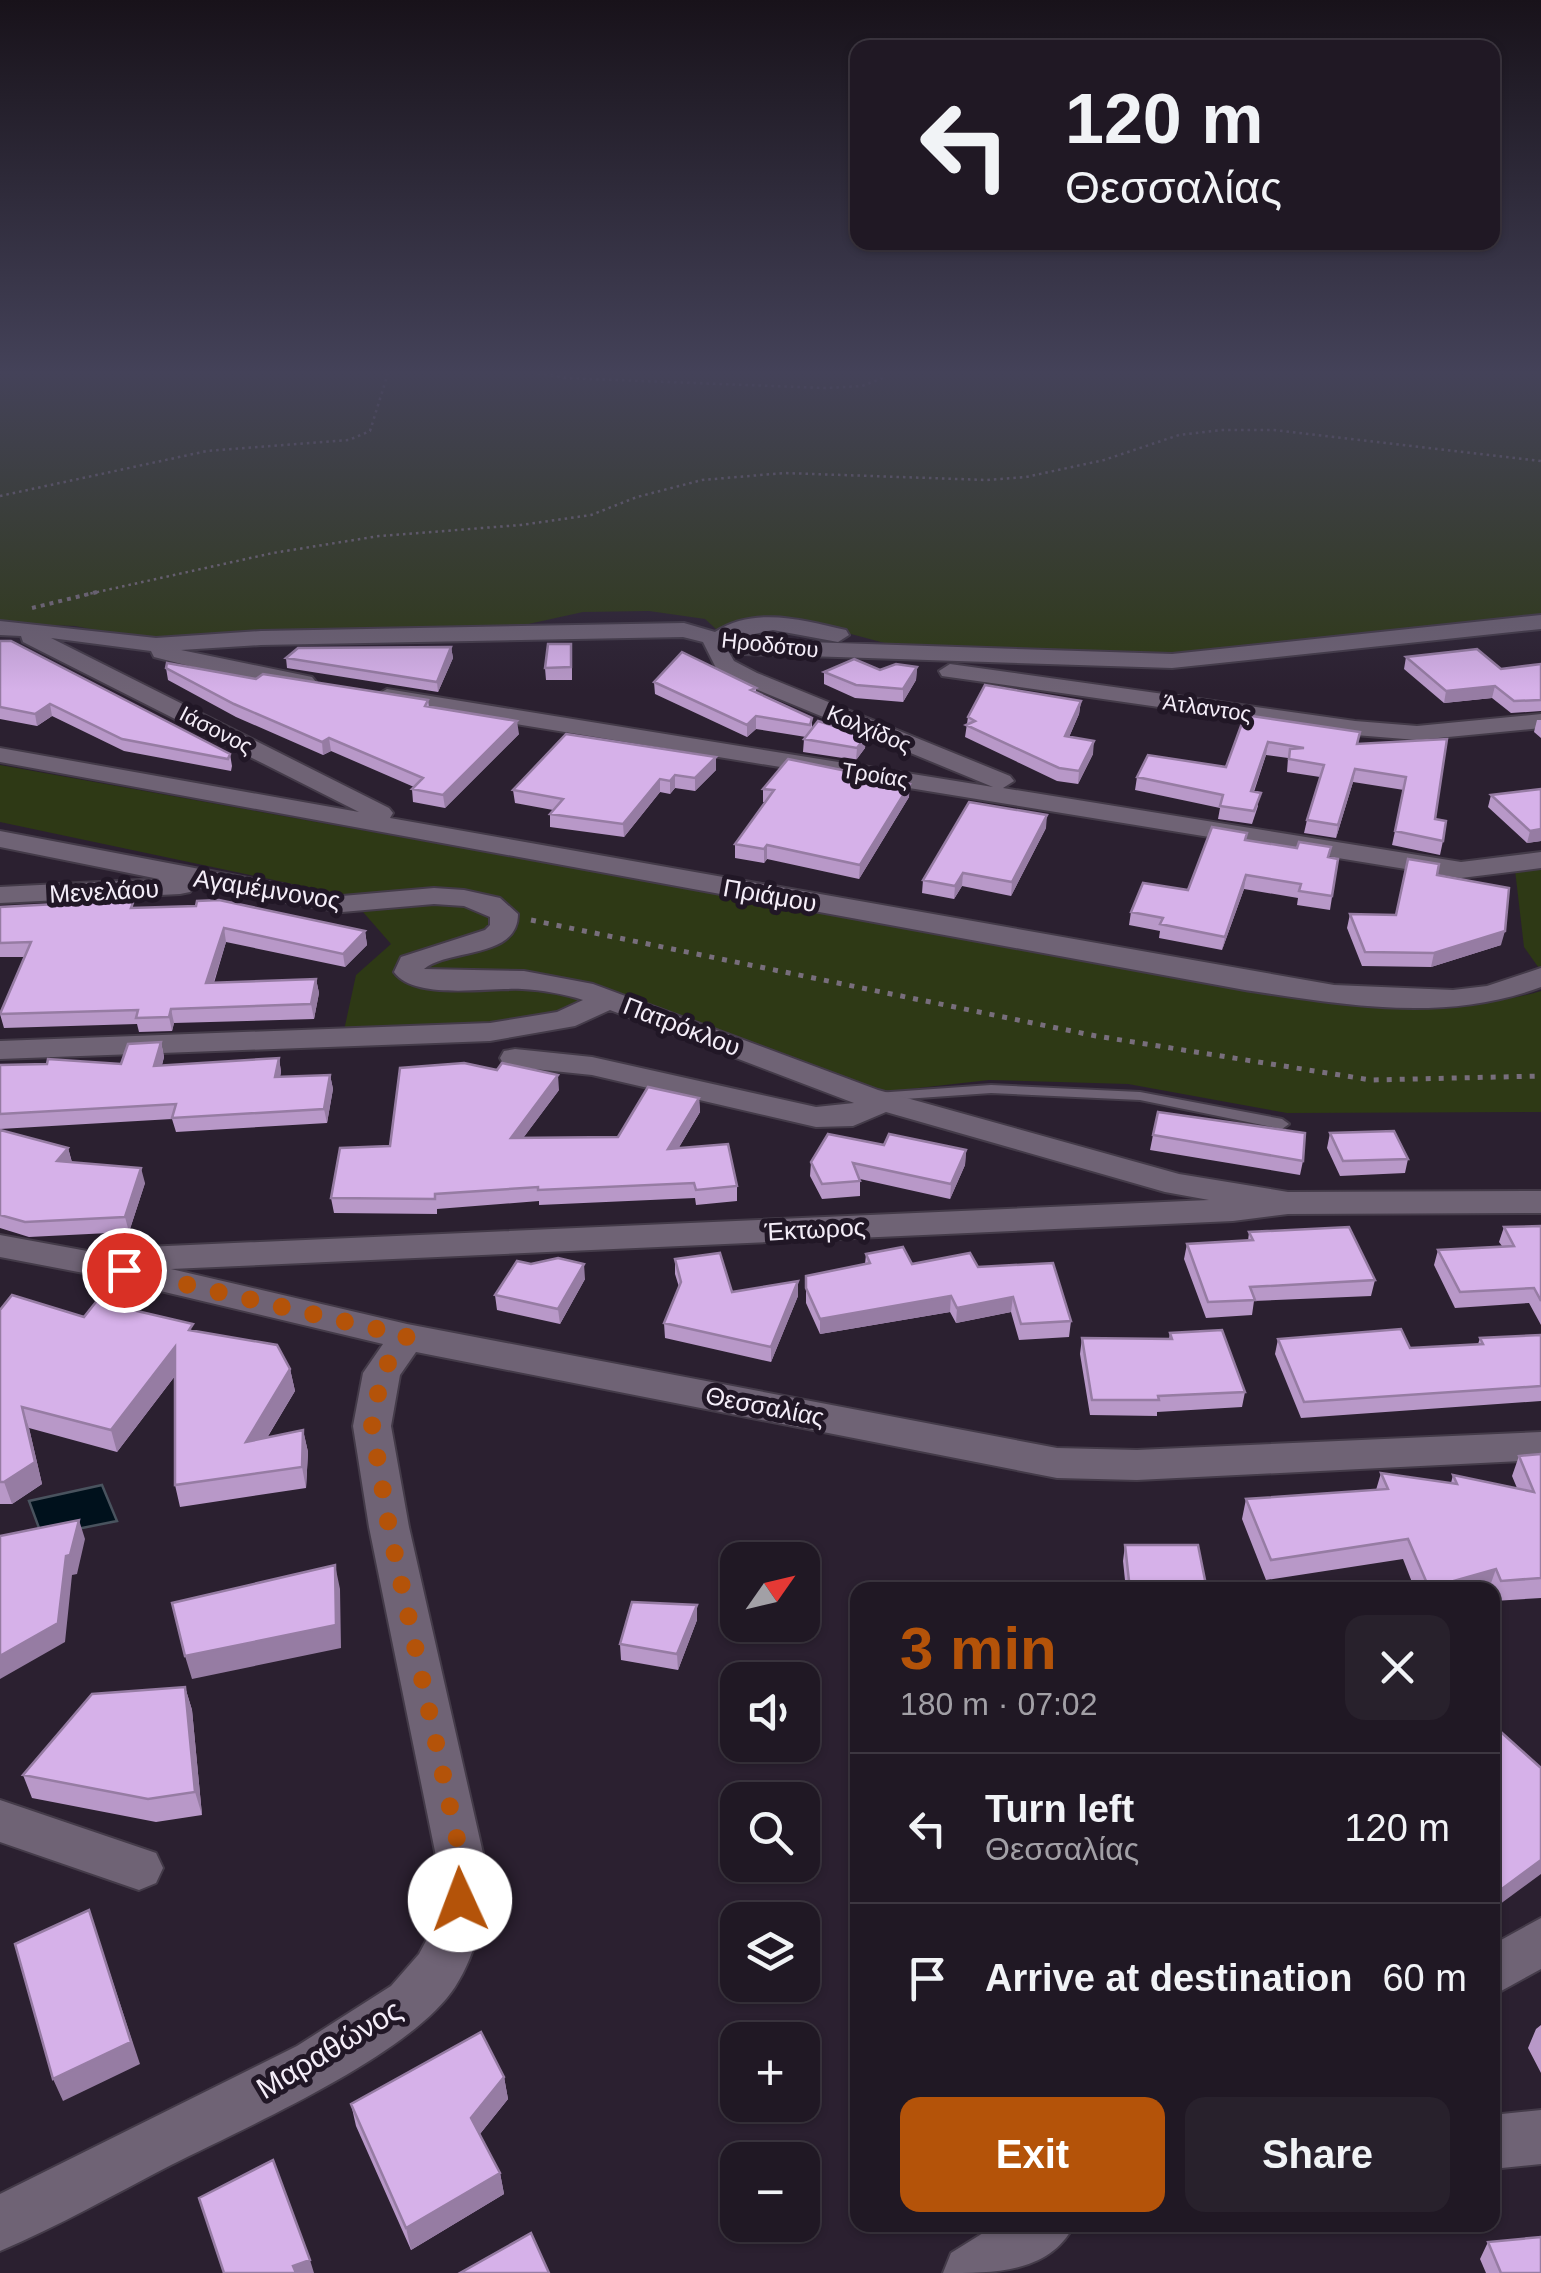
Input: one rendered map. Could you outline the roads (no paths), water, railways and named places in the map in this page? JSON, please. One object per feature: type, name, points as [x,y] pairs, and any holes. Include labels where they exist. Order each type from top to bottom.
[{"type":"street","name":"Ηροδότου","points":[[0,628],[25,622],[156,645],[261,638],[684,630],[742,646],[1172,661],[1541,622]]},
{"type":"street","name":"Ιάσονος","points":[[25,622],[30,636],[410,829]]},
{"type":"street","name":"Κολχίδος","points":[[716,640],[713,644],[725,665],[749,678],[1023,790],[1040,802]]},
{"type":"street","points":[[156,645],[161,652],[233,670],[331,686]]},
{"type":"street","name":"Άτλαντος","points":[[876,653],[903,665],[1355,728],[1417,733],[1541,721]]},
{"type":"street","name":"Τροίας","points":[[370,693],[1460,870],[1541,860]]},
{"type":"street","name":"Πριάμου","points":[[0,755],[1246,981],[1362,998],[1430,1000],[1487,996],[1541,977]]},
{"type":"street","name":"Αγαμέμνονος","points":[[0,838],[342,904],[434,896],[490,904],[504,914],[504,926],[496,936],[420,958],[411,963],[410,972],[418,978],[438,981],[524,980],[611,999]]},
{"type":"street","name":"Μενελάου","points":[[0,896],[121,891],[206,880]]},
{"type":"street","name":"Πατρόκλου","points":[[0,1050],[490,1032],[564,1020],[611,999],[875,1100],[1177,1184],[1288,1203]]},
{"type":"street","points":[[514,1058],[592,1066],[816,1117],[853,1116],[875,1100]]},
{"type":"street","name":"Έκτωρος","points":[[89,1262],[1233,1210],[1288,1203],[1541,1202]]},
{"type":"street","name":"Θεσσαλίας","points":[[0,1246],[89,1262],[407,1336],[1057,1463],[1137,1464],[1541,1446]]},
{"type":"street","name":"Μαραθώνος","points":[[0,2223],[315,2064],[410,2003],[438,1972],[458,1928],[462,1871],[389,1527],[372,1426],[382,1372],[407,1336]]},
{"type":"street","points":[[0,1821],[140,1868]]},
{"type":"street","points":[[1500,1968],[1541,1940]]},
{"type":"street","points":[[971,2273],[1035,2232]]},
{"type":"lane","points":[[875,1100],[991,1088],[1140,1096],[1282,1124]]},
{"type":"water","points":[[102,1485],[117,1521],[42,1536],[29,1501]]}]
